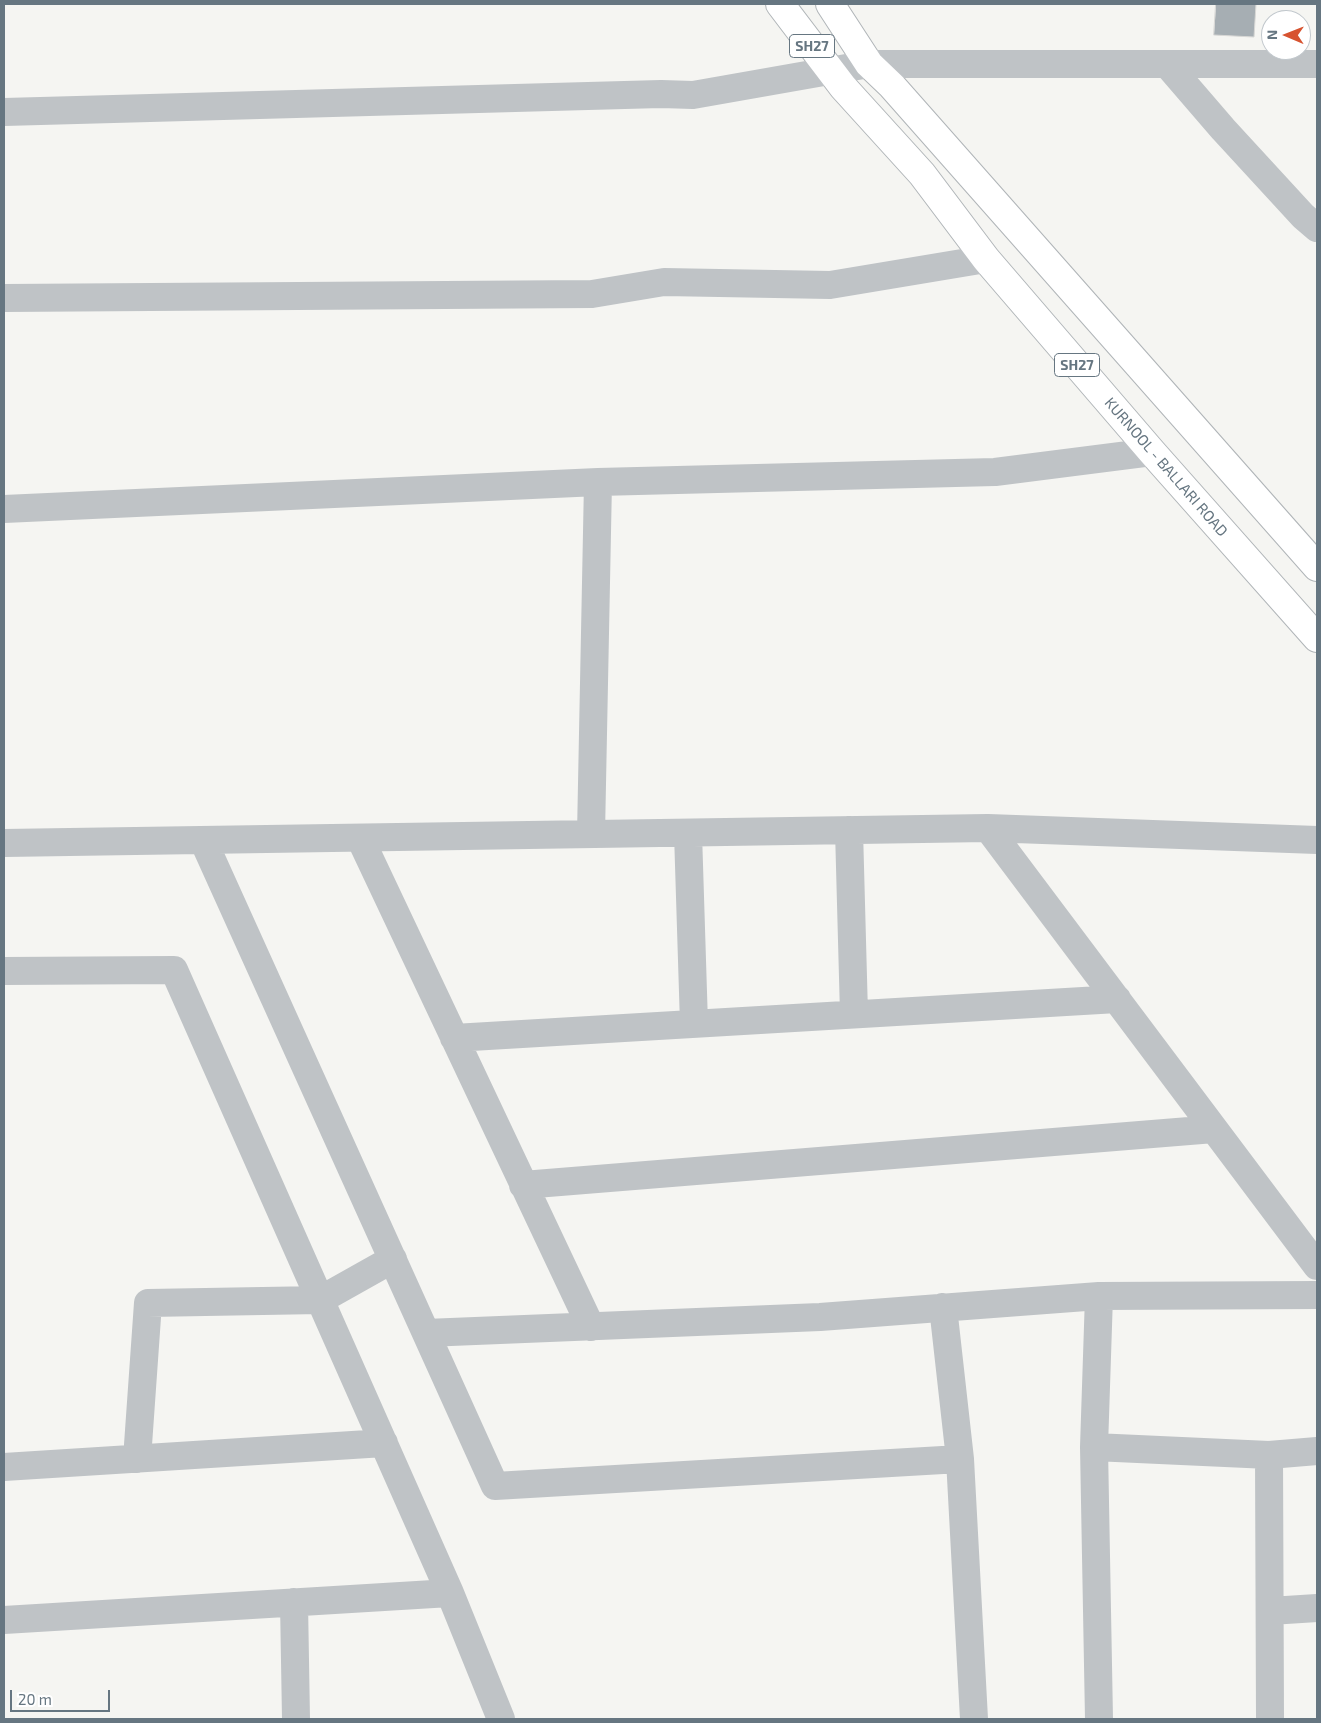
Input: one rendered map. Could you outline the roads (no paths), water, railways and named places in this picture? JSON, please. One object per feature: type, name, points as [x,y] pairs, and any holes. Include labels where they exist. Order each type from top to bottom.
[{"type":"main road","name":"SH27","points":[[780,4],[837,79]]},
{"type":"main road","name":"SH27","points":[[830,4],[869,64],[892,86],[1317,566]]},
{"type":"main road","name":"KURNOOL - BALLARI ROAD","points":[[837,79],[922,174],[986,259],[1152,452],[1317,638]]},
{"type":"street","points":[[4,112],[661,94],[693,95],[837,79],[869,64],[1317,64]]},
{"type":"street","points":[[1167,64],[1230,136],[1317,228]]},
{"type":"street","points":[[4,298],[592,294],[664,282],[830,285],[986,259]]},
{"type":"street","points":[[4,509],[598,482],[995,472],[1152,452]]},
{"type":"street","points":[[591,834],[598,482]]},
{"type":"street","points":[[988,828],[1317,1266]]},
{"type":"street","points":[[4,843],[988,828],[1317,840]]},
{"type":"street","points":[[849,830],[854,1014]]},
{"type":"street","points":[[688,833],[694,1024]]},
{"type":"street","points":[[360,838],[590,1326]]},
{"type":"street","points":[[203,840],[495,1486],[960,1458]]},
{"type":"street","points":[[4,971],[174,970],[450,1593],[501,1719]]},
{"type":"street","points":[[454,1038],[1117,999]]},
{"type":"street","points":[[523,1185],[1214,1129]]},
{"type":"street","points":[[137,1459],[148,1303],[320,1300],[393,1259]]},
{"type":"street","points":[[426,1333],[820,1317],[1099,1296],[1317,1295]]},
{"type":"street","points":[[1099,1296],[1094,1448],[1099,1719]]},
{"type":"street","points":[[944,1308],[960,1458],[974,1719]]},
{"type":"street","points":[[4,1467],[384,1443]]},
{"type":"street","points":[[1094,1448],[1269,1455],[1317,1451]]},
{"type":"street","points":[[1269,1455],[1270,1719]]},
{"type":"street","points":[[4,1620],[450,1593]]},
{"type":"street","points":[[294,1602],[296,1719]]},
{"type":"street","points":[[1270,1611],[1317,1608]]}]
